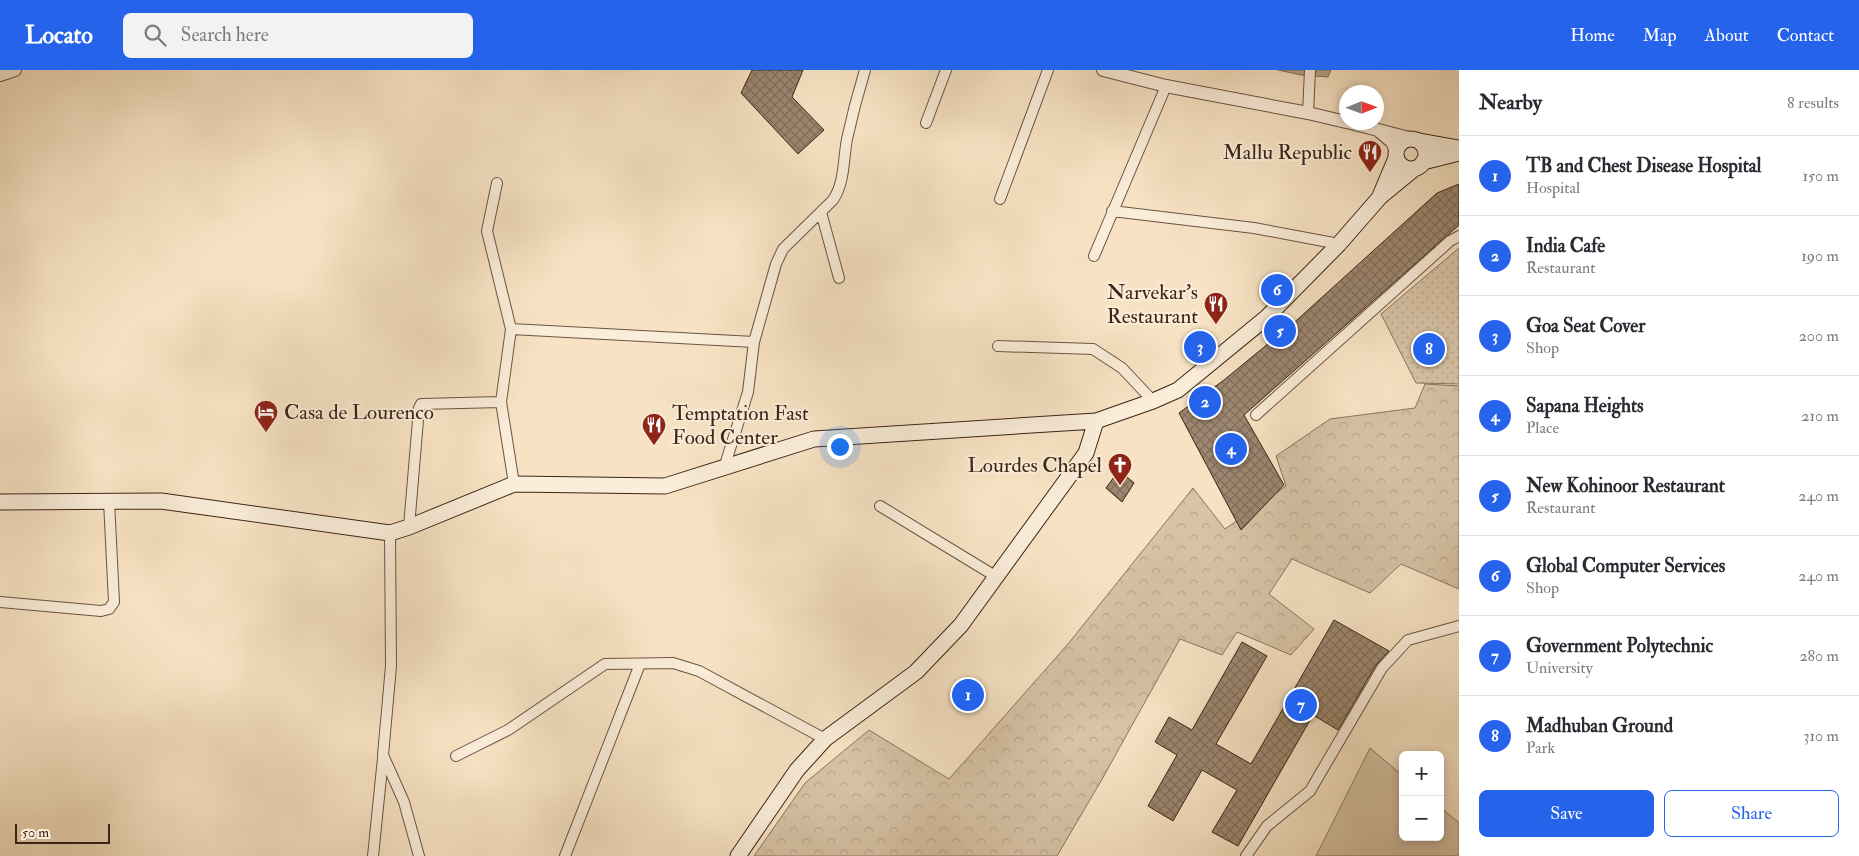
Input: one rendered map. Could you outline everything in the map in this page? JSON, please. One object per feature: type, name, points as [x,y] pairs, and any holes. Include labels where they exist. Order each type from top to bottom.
[{"type":"main road","points":[[0,502],[160,501],[390,533],[410,527],[514,484],[665,486],[814,439],[1096,421],[1178,390],[1267,317],[1339,244],[1380,197],[1419,165],[1425,150],[1416,140]]},
{"type":"main road","points":[[1380,197],[1402,142],[1416,140],[1459,148]]},
{"type":"main road","points":[[1396,155],[1403,167],[1419,165],[1459,153]]},
{"type":"main road","points":[[738,856],[797,770],[825,738],[916,672],[961,626],[995,576],[1086,453],[1096,421]]},
{"type":"street","points":[[0,75],[15,70]]},
{"type":"street","points":[[724,468],[748,392],[754,342],[770,283],[783,249],[833,200],[842,182],[846,145],[865,70]]},
{"type":"street","points":[[926,123],[946,70]]},
{"type":"street","points":[[1000,199],[1048,70]]},
{"type":"street","points":[[1103,70],[1166,86],[1339,120]]},
{"type":"street","points":[[1308,113],[1310,70]]},
{"type":"street","points":[[1094,256],[1166,86]]},
{"type":"street","points":[[1378,130],[1416,140]]},
{"type":"street","points":[[1378,130],[1392,142],[1396,155]]},
{"type":"street","points":[[497,183],[486,231],[511,328],[501,402],[514,484]]},
{"type":"street","points":[[1112,211],[1254,228],[1339,244]]},
{"type":"street","points":[[821,212],[839,278]]},
{"type":"street","points":[[1256,415],[1450,241],[1459,236]]},
{"type":"street","points":[[511,328],[754,342]]},
{"type":"street","points":[[998,346],[1093,349],[1122,368],[1153,401]]},
{"type":"street","points":[[410,527],[418,408],[421,404],[501,402]]},
{"type":"street","points":[[0,602],[101,611],[109,608],[114,602],[109,501]]},
{"type":"street","points":[[880,506],[995,576]]},
{"type":"street","points":[[373,856],[391,666],[390,533]]},
{"type":"street","points":[[1246,856],[1268,826],[1310,791],[1382,668],[1408,640],[1459,626]]},
{"type":"street","points":[[456,756],[508,730],[605,664],[673,663],[699,671],[825,738]]},
{"type":"street","points":[[565,856],[640,664]]},
{"type":"street","points":[[383,755],[404,802],[419,856]]},
{"type":"green space","points":[[1459,248],[1459,384],[1416,383],[1381,314]]},
{"type":"green space","points":[[1425,384],[1459,386],[1459,589],[1401,564],[1370,593],[1292,559],[1269,594],[1314,629],[1291,655],[1237,632],[1222,655],[1180,639],[1057,856],[754,856],[805,783],[869,730],[949,779],[1068,644],[1193,488],[1225,529],[1286,486],[1276,456],[1330,419],[1415,408]]},
{"type":"green space","points":[[1370,748],[1399,773],[1399,841],[1444,841],[1444,810],[1459,823],[1459,856],[1316,856]]},
{"type":"shaded area","points":[[1278,70],[1331,70],[1328,77],[1301,75]]},
{"type":"building","points":[[752,70],[803,70],[792,97],[824,130],[798,154],[741,93]]},
{"type":"building","points":[[1459,184],[1459,225],[1244,415],[1284,485],[1241,530],[1179,413],[1224,380],[1297,320],[1437,193]]},
{"type":"building","name":"Lourdes Chapel","points":[[1119,470],[1134,483],[1122,502],[1106,488]]},
{"type":"building","points":[[1334,620],[1389,651],[1376,665],[1338,730],[1313,715],[1238,846],[1212,832],[1237,790],[1202,770],[1173,821],[1148,806],[1177,755],[1155,742],[1169,717],[1192,730],[1242,642],[1267,656],[1216,744],[1251,764]]},
{"type":"place","name":"Mallu Republic","points":[[1370,173]]},
{"type":"place","name":"Global Computer Services","points":[[1277,290]]},
{"type":"place","name":"Narvekar's Restaurant","points":[[1216,325]]},
{"type":"place","name":"New Kohinoor Restaurant","points":[[1280,331]]},
{"type":"place","name":"Goa Seat Cover","points":[[1200,347]]},
{"type":"place","name":"Madhuban Ground","points":[[1429,349]]},
{"type":"place","name":"India Cafe","points":[[1205,402]]},
{"type":"place","name":"Casa de Lourenco","points":[[266,433]]},
{"type":"place","name":"Temptation Fast Food Center","points":[[654,446]]},
{"type":"place","name":"Sapana Heights","points":[[1231,449]]},
{"type":"place","name":"Lourdes Chapel","points":[[1120,486]]},
{"type":"place","name":"TB and Chest Disease Hospital","points":[[968,695]]},
{"type":"place","name":"Government Polytechnic","points":[[1301,705]]}]
